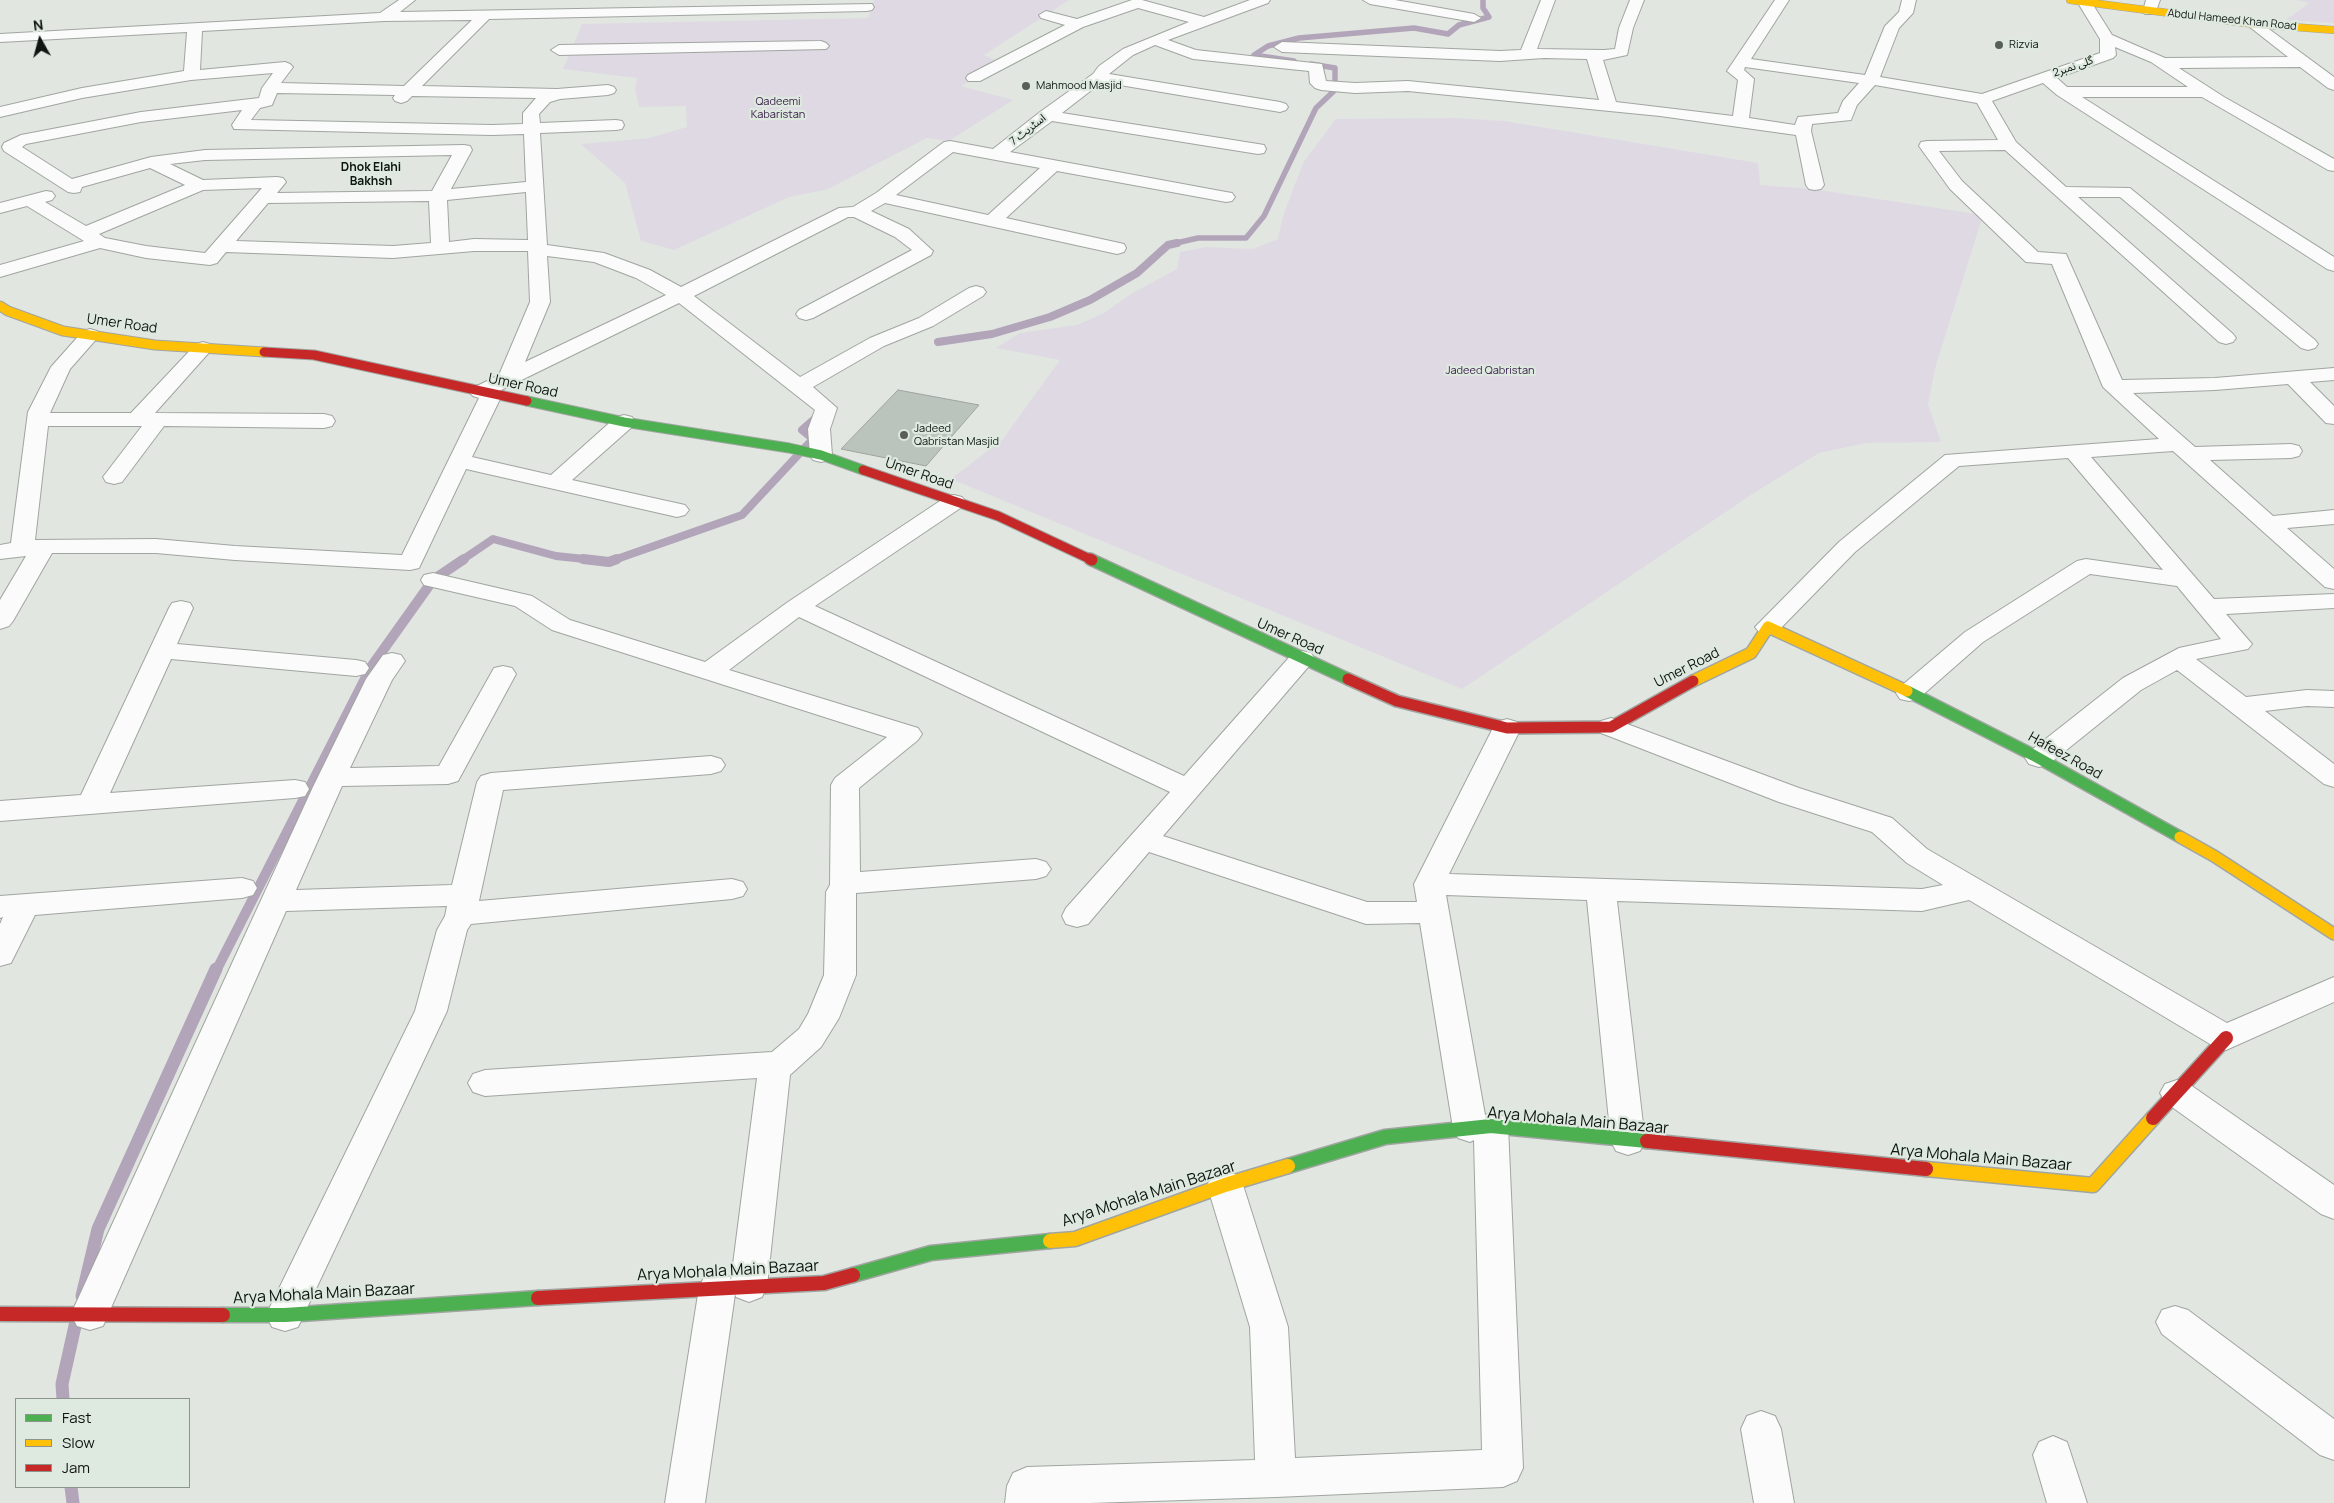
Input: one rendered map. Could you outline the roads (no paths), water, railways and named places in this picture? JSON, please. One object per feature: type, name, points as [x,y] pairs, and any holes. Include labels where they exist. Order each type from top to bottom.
[{"type":"street","points":[[384,17],[408,0]]},
{"type":"street","name":"اسٹریٹ 7","points":[[996,155],[1046,115],[1099,77],[1104,69],[1128,52],[1154,40],[1263,0]]},
{"type":"street","points":[[1370,0],[1474,18]]},
{"type":"street","points":[[1432,11],[1447,0]]},
{"type":"street","points":[[1527,54],[1548,0]]},
{"type":"street","points":[[1268,46],[1500,56],[1527,54],[1594,55],[1622,52],[1626,28],[1638,0]]},
{"type":"street","points":[[1740,122],[1746,79],[1735,70],[1782,0]]},
{"type":"street","points":[[1815,185],[1803,131],[1804,120],[1843,119],[1849,104],[1871,80],[1892,26],[1906,13],[1909,0]]},
{"type":"street","points":[[974,78],[1078,24],[1135,1],[1206,22]]},
{"type":"street","points":[[2077,1],[2107,38],[2162,62],[2206,92],[2334,166]]},
{"type":"street","name":"Abdul Hameed Khan Road","points":[[2077,1],[2151,5],[2253,24],[2334,30]]},
{"type":"street","points":[[0,38],[384,17],[867,7]]},
{"type":"street","points":[[718,47],[731,10]]},
{"type":"street","points":[[1046,15],[1078,24]]},
{"type":"street","points":[[372,128],[484,16]]},
{"type":"street","points":[[2253,24],[2334,85]]},
{"type":"street","points":[[191,75],[194,59],[195,27]]},
{"type":"street","name":"گلی نمبر2","points":[[1983,99],[2108,55],[2107,38]]},
{"type":"street","points":[[1154,40],[1193,54],[1264,63],[1317,67],[1321,85],[1355,88],[1408,86],[1610,107],[1803,131]]},
{"type":"street","points":[[559,50],[821,46]]},
{"type":"street","points":[[1594,55],[1610,107]]},
{"type":"street","points":[[1740,62],[1871,80],[1983,99],[2009,145],[2226,338]]},
{"type":"street","points":[[2162,62],[2304,62]]},
{"type":"street","points":[[0,112],[82,93],[191,75],[285,67],[270,88],[266,102],[140,117],[22,140],[10,147],[74,188],[0,208]]},
{"type":"street","points":[[1099,77],[1280,107]]},
{"type":"street","points":[[2046,77],[2062,92],[2334,265]]},
{"type":"street","points":[[270,88],[557,94],[608,90]]},
{"type":"street","points":[[2062,92],[2206,92]]},
{"type":"street","points":[[508,378],[540,302],[531,113],[544,98],[557,94]]},
{"type":"street","points":[[254,104],[240,125],[492,130],[616,124]]},
{"type":"street","points":[[1046,115],[1258,149]]},
{"type":"street","points":[[0,118],[29,139]]},
{"type":"street","points":[[2009,145],[1927,146],[1956,185],[2033,258],[2059,258],[2114,387],[2334,582]]},
{"type":"street","points":[[857,212],[882,197],[950,146],[996,155]]},
{"type":"street","points":[[70,185],[151,162],[215,155],[464,150],[438,196],[440,248]]},
{"type":"street","name":"اسٹریٹ 7","points":[[996,155],[1226,197]]},
{"type":"street","points":[[151,162],[200,185]]},
{"type":"street","points":[[993,220],[1053,166]]},
{"type":"street","points":[[0,271],[92,237],[200,185],[277,182],[210,260],[146,252],[92,237],[29,200]]},
{"type":"street","points":[[264,198],[438,196],[534,186]]},
{"type":"street","points":[[2061,192],[2124,192],[2308,344]]},
{"type":"street","points":[[882,197],[1116,248]]},
{"type":"street","points":[[22,549],[156,546],[235,553],[410,563],[459,461],[486,393],[508,378],[681,295],[845,212],[857,212],[902,233],[924,251],[806,314]]},
{"type":"street","points":[[221,246],[394,252],[474,244],[538,248],[596,257],[643,274],[681,295],[826,408],[819,429],[821,455]]},
{"type":"street","points":[[798,387],[877,342],[926,322],[976,292]]},
{"type":"street","name":"Umer Road","points":[[0,306],[8,311],[63,331],[155,345],[314,355],[624,422],[789,448],[821,455],[998,516],[1302,659],[1397,701],[1507,728],[1611,727],[1669,693],[1751,653],[1768,626]]},
{"type":"street","points":[[0,621],[22,549],[39,412],[61,367],[90,335]]},
{"type":"street","points":[[114,477],[148,420],[203,348]]},
{"type":"street","points":[[2114,387],[2215,384],[2292,376],[2334,374]]},
{"type":"street","points":[[2292,376],[2334,418]]},
{"type":"street","points":[[38,419],[324,421]]},
{"type":"street","points":[[555,483],[624,422]]},
{"type":"street","points":[[1768,626],[1847,547],[1953,460],[2074,451],[2184,449],[2291,451]]},
{"type":"street","points":[[2039,758],[2132,684],[2188,653],[2239,644],[2074,451]]},
{"type":"street","points":[[459,461],[677,510]]},
{"type":"street","points":[[708,672],[797,607],[954,502]]},
{"type":"street","points":[[2268,523],[2334,518]]},
{"type":"street","points":[[1910,693],[1974,637],[2086,566],[2183,580]]},
{"type":"street","points":[[433,580],[523,601],[561,625],[908,734],[845,785],[844,886],[841,892],[840,975],[823,1018],[810,1038],[780,1064],[774,1074],[733,1287],[685,1503]]},
{"type":"street","points":[[2206,607],[2334,601]]},
{"type":"street","points":[[797,607],[1188,789]]},
{"type":"street","points":[[91,804],[181,608]]},
{"type":"street","name":"Hafeez Road","points":[[1768,626],[1910,693],[2039,758],[2214,856],[2334,934]]},
{"type":"street","points":[[162,650],[356,668]]},
{"type":"street","points":[[2178,658],[2334,778]]},
{"type":"street","points":[[1078,916],[1302,659]]},
{"type":"street","points":[[88,1314],[332,777],[379,679],[392,661]]},
{"type":"street","points":[[332,777],[448,776],[503,674]]},
{"type":"street","points":[[2242,706],[2307,698],[2334,699]]},
{"type":"street","points":[[1611,727],[1789,796],[1882,825],[1917,856],[2226,1038]]},
{"type":"street","points":[[1025,1503],[1027,1486],[1504,1468],[1481,1127],[1431,898],[1507,728]]},
{"type":"street","points":[[284,1315],[431,1011],[452,930],[463,906],[491,782],[711,765]]},
{"type":"street","points":[[0,811],[295,790]]},
{"type":"street","points":[[1144,840],[1366,913],[1431,898],[1602,890],[1922,900],[1974,889]]},
{"type":"street","points":[[844,886],[853,883],[1036,869]]},
{"type":"street","points":[[0,954],[12,906],[242,888]]},
{"type":"street","points":[[276,901],[463,906],[471,912],[732,889]]},
{"type":"street","points":[[1602,890],[1628,1141]]},
{"type":"street","points":[[2334,989],[2226,1038],[2177,1093],[2334,1204]]},
{"type":"street","points":[[485,1083],[780,1064]]},
{"type":"street","name":"Arya Mohala Main Bazaar","points":[[0,1314],[284,1315],[824,1283],[931,1253],[1075,1239],[1226,1186],[1385,1137],[1481,1127],[2093,1185],[2177,1093]]},
{"type":"street","points":[[1226,1186],[1269,1327],[1276,1478]]},
{"type":"street","points":[[2175,1322],[2334,1442]]},
{"type":"street","points":[[1761,1429],[1774,1503]]},
{"type":"street","points":[[2053,1455],[2067,1503]]},
{"type":"waterway","points":[[1294,61],[1254,55],[1268,46],[1299,38],[1414,28],[1448,34],[1459,25],[1489,17],[1483,8],[1483,0]]},
{"type":"waterway","points":[[1172,244],[1198,238],[1246,238],[1264,216],[1316,108],[1335,90],[1335,68],[1311,64]]},
{"type":"waterway","points":[[938,342],[992,334],[1050,317],[1090,300],[1137,273],[1168,245],[1177,243]]},
{"type":"waterway","points":[[614,560],[742,515],[813,439],[802,430],[819,415]]},
{"type":"waterway","points":[[462,560],[493,539],[556,556],[594,560]]},
{"type":"waterway","points":[[216,971],[371,667],[433,580],[464,559]]},
{"type":"waterway","points":[[583,559],[609,562],[617,559]]},
{"type":"waterway","points":[[82,1296],[98,1229],[216,969]]},
{"type":"waterway","points":[[63,1398],[62,1384],[77,1317]]},
{"type":"waterway","points":[[71,1488],[73,1503]]},
{"type":"place","name":"Rizvia","points":[[1999,45]]},
{"type":"place","name":"Mahmood Masjid","points":[[1026,86]]},
{"type":"place","name":"Jadeed Qabristan Masjid","points":[[904,435]]},
{"type":"district","name":"Dhok Elahi Bakhsh","points":[[371,175]]},
{"type":"park label","name":"Qadeemi Kabaristan","points":[[778,108]]},
{"type":"park label","name":"Jadeed Qabristan","points":[[1490,371]]}]
